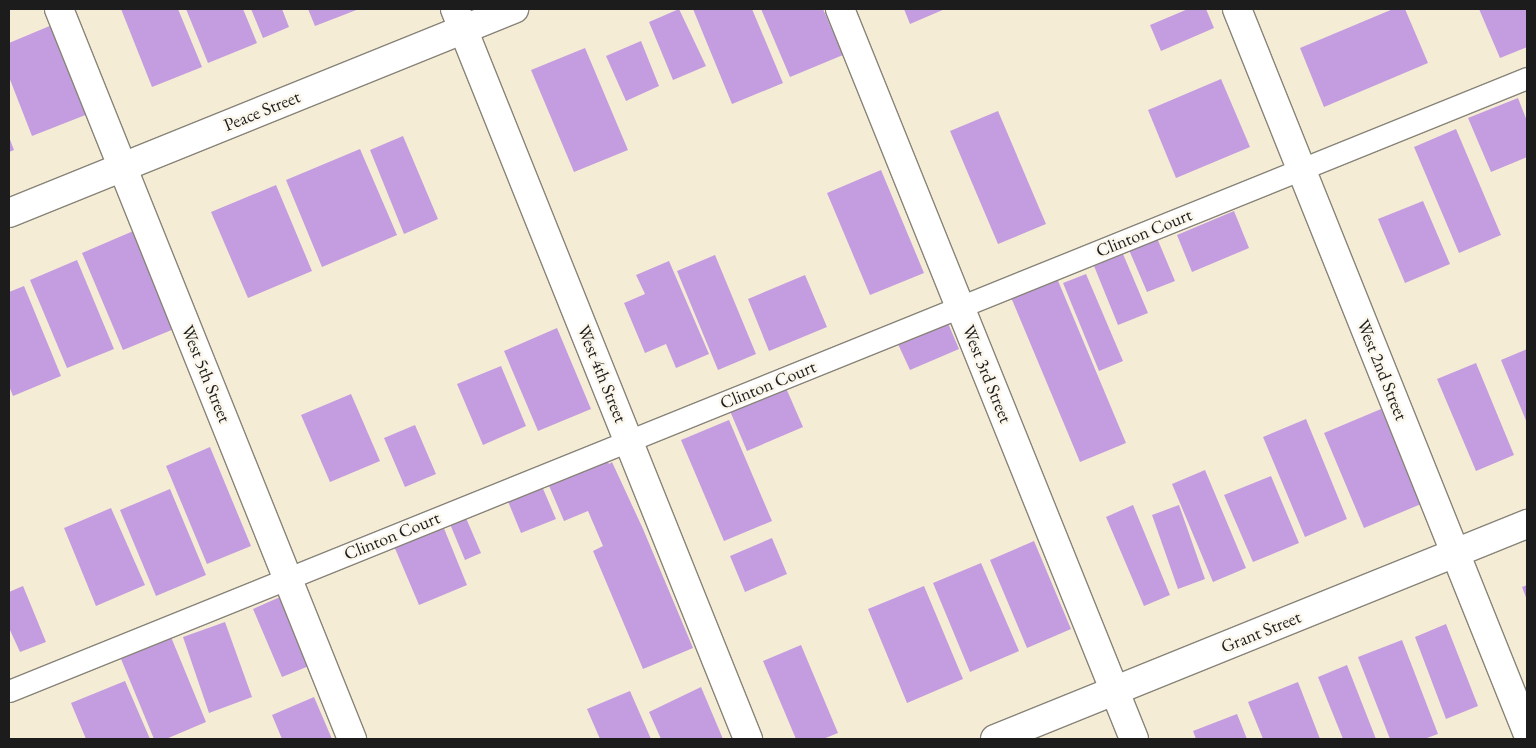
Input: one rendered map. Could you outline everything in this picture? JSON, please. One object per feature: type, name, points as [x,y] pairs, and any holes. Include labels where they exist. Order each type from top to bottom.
[{"type":"street","name":"West 5th Street","points":[[59,9],[352,739]]},
{"type":"street","name":"Peace Street","points":[[9,213],[122,167],[459,19],[514,9]]},
{"type":"street","name":"West 3rd Street","points":[[840,9],[1134,739]]},
{"type":"street","name":"West 2nd Street","points":[[1237,9],[1527,732]]},
{"type":"street","name":"West 4th Street","points":[[459,19],[748,739]]},
{"type":"street","name":"Grant Street","points":[[995,739],[1527,524]]},
{"type":"lane","name":"Clinton Court","points":[[9,691],[1527,78]]},
{"type":"building","points":[[121,9],[178,9],[202,67],[152,87]]},
{"type":"building","points":[[186,9],[243,9],[257,43],[208,63]]},
{"type":"building","points":[[251,9],[282,9],[289,27],[263,38]]},
{"type":"building","points":[[308,9],[359,9],[315,26]]},
{"type":"building","points":[[679,9],[706,66],[673,80],[649,22]]},
{"type":"building","points":[[693,9],[752,9],[783,83],[732,104]]},
{"type":"building","points":[[761,9],[823,9],[843,55],[790,77]]},
{"type":"building","points":[[904,9],[945,9],[910,24]]},
{"type":"building","points":[[1188,9],[1206,9],[1214,28],[1161,51],[1150,25]]},
{"type":"building","points":[[1393,9],[1405,9],[1428,63],[1324,107],[1300,48]]},
{"type":"building","points":[[1479,9],[1527,9],[1527,47],[1500,58]]},
{"type":"building","points":[[52,25],[88,114],[32,136],[9,77],[9,43]]},
{"type":"building","points":[[641,41],[659,86],[626,101],[606,56]]},
{"type":"building","points":[[585,48],[628,150],[574,172],[531,70]]},
{"type":"building","points":[[1221,79],[1250,147],[1176,178],[1148,110]]},
{"type":"building","points":[[1518,98],[1527,121],[1527,157],[1491,172],[1468,118]]},
{"type":"building","points":[[998,111],[1046,224],[998,244],[950,131]]},
{"type":"building","points":[[1456,129],[1501,235],[1459,253],[1414,147]]},
{"type":"building","points":[[403,136],[438,219],[404,234],[370,150]]},
{"type":"building","points":[[9,137],[14,150],[9,152]]},
{"type":"building","points":[[360,149],[397,235],[322,267],[286,180]]},
{"type":"building","points":[[881,170],[924,273],[870,295],[827,193]]},
{"type":"building","points":[[276,185],[312,271],[248,298],[211,212]]},
{"type":"building","points":[[1423,201],[1450,264],[1405,283],[1378,219]]},
{"type":"building","points":[[1234,211],[1249,248],[1192,272],[1177,235]]},
{"type":"building","points":[[138,229],[179,327],[123,350],[82,253]]},
{"type":"building","points":[[1157,238],[1175,281],[1147,292],[1129,250]]},
{"type":"building","points":[[1123,254],[1148,313],[1118,325],[1094,266]]},
{"type":"building","points":[[715,255],[756,354],[718,370],[677,271]]},
{"type":"building","points":[[77,260],[114,349],[67,368],[30,280]]},
{"type":"building","points":[[669,261],[709,354],[676,368],[666,344],[645,353],[624,303],[645,294],[636,275]]},
{"type":"building","points":[[1086,274],[1123,361],[1099,371],[1063,283]]},
{"type":"building","points":[[805,275],[827,327],[769,351],[748,299]]},
{"type":"building","points":[[1056,276],[1126,443],[1080,462],[1010,295]]},
{"type":"building","points":[[24,286],[61,376],[13,396],[9,386],[9,292]]},
{"type":"building","points":[[947,321],[959,349],[910,370],[897,342]]},
{"type":"building","points":[[557,328],[591,409],[538,431],[504,351]]},
{"type":"building","points":[[1527,349],[1527,423],[1501,360]]},
{"type":"building","points":[[1476,363],[1514,455],[1476,471],[1437,379]]},
{"type":"building","points":[[501,366],[526,426],[483,445],[457,384]]},
{"type":"building","points":[[786,388],[803,427],[747,451],[730,411]]},
{"type":"building","points":[[351,394],[380,461],[330,482],[301,415]]},
{"type":"building","points":[[1381,409],[1421,504],[1364,528],[1324,433]]},
{"type":"building","points":[[1306,419],[1347,519],[1305,537],[1263,437]]},
{"type":"building","points":[[729,420],[772,521],[724,541],[681,440]]},
{"type":"building","points":[[415,425],[436,474],[405,487],[384,438]]},
{"type":"building","points":[[210,447],[251,546],[207,564],[166,466]]},
{"type":"building","points":[[606,457],[609,464],[612,462],[643,529],[693,648],[643,669],[593,551],[603,546],[588,511],[564,521],[547,481]]},
{"type":"building","points":[[1205,470],[1246,568],[1213,582],[1172,484]]},
{"type":"building","points":[[1271,476],[1299,543],[1253,562],[1224,495]]},
{"type":"building","points":[[541,484],[556,519],[521,533],[507,499]]},
{"type":"building","points":[[170,489],[206,575],[156,596],[120,510]]},
{"type":"building","points":[[1133,505],[1170,595],[1144,606],[1106,517]]},
{"type":"building","points":[[1179,505],[1205,579],[1178,589],[1152,515]]},
{"type":"building","points":[[111,508],[145,585],[96,606],[64,528]]},
{"type":"building","points":[[466,518],[481,553],[465,560],[450,524]]},
{"type":"building","points":[[443,526],[467,585],[419,605],[394,546]]},
{"type":"building","points":[[772,538],[787,574],[745,592],[730,556]]},
{"type":"building","points":[[1034,541],[1071,629],[1027,648],[990,560]]},
{"type":"building","points":[[981,563],[1019,651],[970,672],[933,583]]},
{"type":"building","points":[[1527,585],[1527,600],[1522,587]]},
{"type":"building","points":[[23,586],[46,642],[20,652],[9,628],[9,592]]},
{"type":"building","points":[[924,586],[963,679],[907,703],[868,609]]},
{"type":"building","points":[[280,597],[309,666],[282,677],[253,609]]},
{"type":"building","points":[[225,622],[252,697],[209,713],[183,637]]},
{"type":"building","points":[[1446,624],[1478,706],[1446,719],[1415,637]]},
{"type":"building","points":[[171,637],[206,722],[166,739],[154,739],[121,659]]},
{"type":"building","points":[[1402,640],[1438,734],[1424,739],[1390,739],[1358,657]]},
{"type":"building","points":[[801,645],[838,733],[823,739],[796,739],[763,661]]},
{"type":"building","points":[[1347,665],[1376,739],[1343,739],[1318,677]]},
{"type":"building","points":[[125,681],[150,739],[86,739],[71,703]]},
{"type":"building","points":[[1298,682],[1320,739],[1263,739],[1248,702]]},
{"type":"building","points":[[701,687],[723,739],[661,739],[649,712]]},
{"type":"building","points":[[630,691],[651,739],[600,739],[587,709]]},
{"type":"building","points":[[314,697],[332,739],[282,739],[272,715]]},
{"type":"building","points":[[1237,714],[1247,739],[1196,739],[1193,731]]}]
